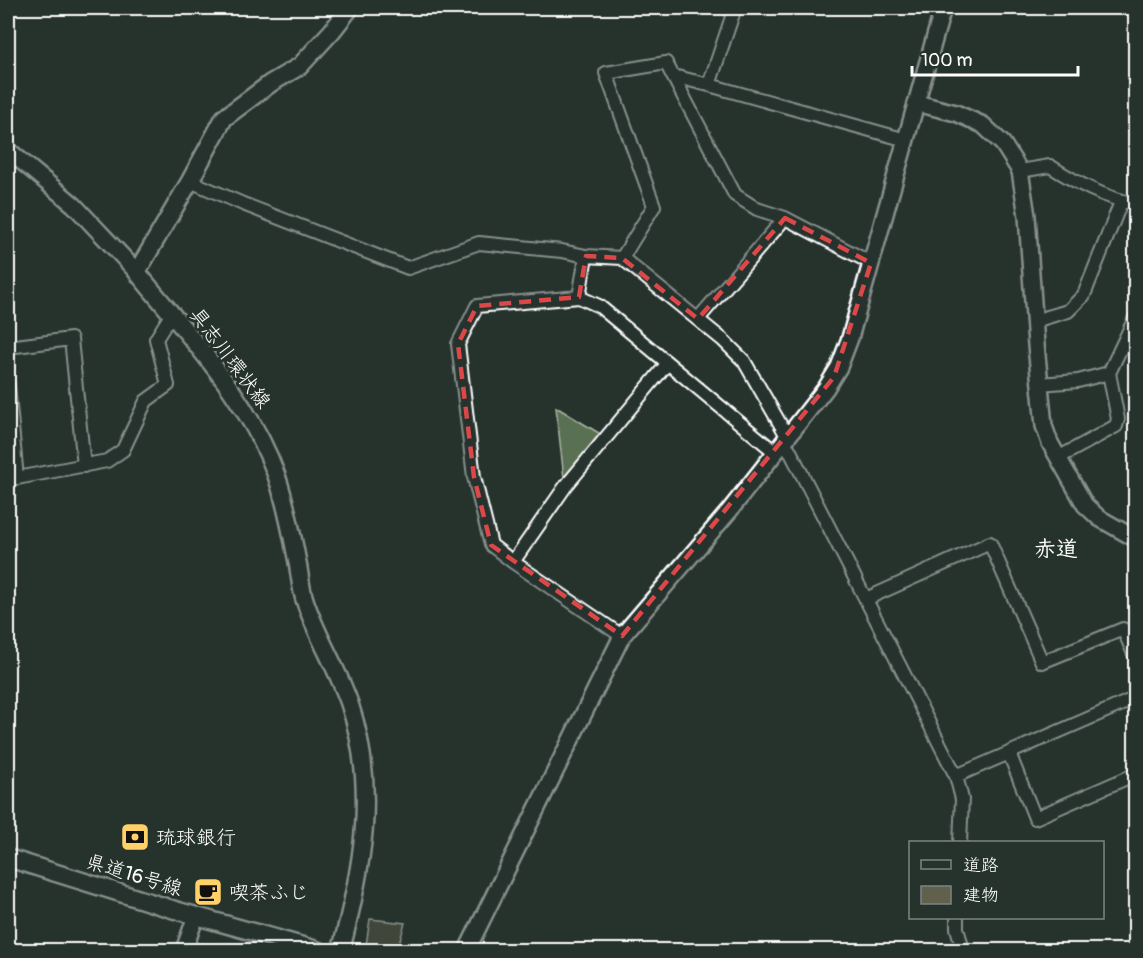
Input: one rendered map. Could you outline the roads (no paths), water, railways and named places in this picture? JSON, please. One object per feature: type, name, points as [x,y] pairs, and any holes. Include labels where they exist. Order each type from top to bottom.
[{"type":"main road","points":[[137,272],[224,118],[271,83],[300,66],[350,8]]},
{"type":"main road","name":"具志川環状線","points":[[137,272],[235,394],[266,449],[284,497],[304,600],[345,693],[355,723],[364,774],[365,800],[356,892],[341,951]]},
{"type":"main road","name":"県道16号線","points":[[8,858],[317,951]]},
{"type":"street","points":[[709,85],[735,8]]},
{"type":"street","points":[[467,951],[622,636],[730,510],[826,388],[839,367],[850,338],[943,8]]},
{"type":"street","points":[[622,258],[654,206],[606,73],[666,63],[735,195],[757,209],[785,218],[871,263]]},
{"type":"street","points":[[673,76],[906,140]]},
{"type":"street","points":[[916,103],[956,113],[983,125],[1003,144],[1020,171],[1027,216],[1044,426],[1050,443],[1084,505],[1099,518],[1136,539]]},
{"type":"street","points":[[8,150],[74,205],[137,272]]},
{"type":"street","points":[[1020,171],[1050,166],[1086,188],[1121,202],[1136,204]]},
{"type":"street","points":[[190,181],[408,268],[479,243],[622,258],[698,319],[744,361],[782,443]]},
{"type":"street","points":[[1034,321],[1068,310],[1084,295],[1121,202]]},
{"type":"street","points":[[698,319],[785,218]]},
{"type":"street","points":[[579,297],[586,256]]},
{"type":"street","points":[[622,636],[491,545],[474,477],[458,344],[477,306],[579,297],[599,306],[668,364],[789,449],[956,776],[962,799],[960,841]]},
{"type":"street","points":[[8,385],[11,439],[17,478],[107,461],[123,450],[146,401],[168,385],[156,339],[171,315]]},
{"type":"street","points":[[1058,458],[1116,426],[1118,418],[1109,373],[1136,316]]},
{"type":"street","points":[[8,348],[71,339],[84,466]]},
{"type":"street","points":[[513,562],[565,487],[668,364]]},
{"type":"street","points":[[1039,384],[1078,381],[1109,373]]},
{"type":"street","points":[[866,599],[990,543],[1042,662],[1123,629],[1136,658]]},
{"type":"street","points":[[956,776],[1136,698]]},
{"type":"street","points":[[1009,753],[1035,818],[1136,774]]},
{"type":"street","points":[[184,951],[196,916]]},
{"type":"street","points":[[957,919],[963,951]]},
{"type":"place","name":"琉球銀行","points":[[135,837]]},
{"type":"place","name":"喫茶ふじ","points":[[208,892]]},
{"type":"district","name":"赤道","points":[[1056,549]]}]
